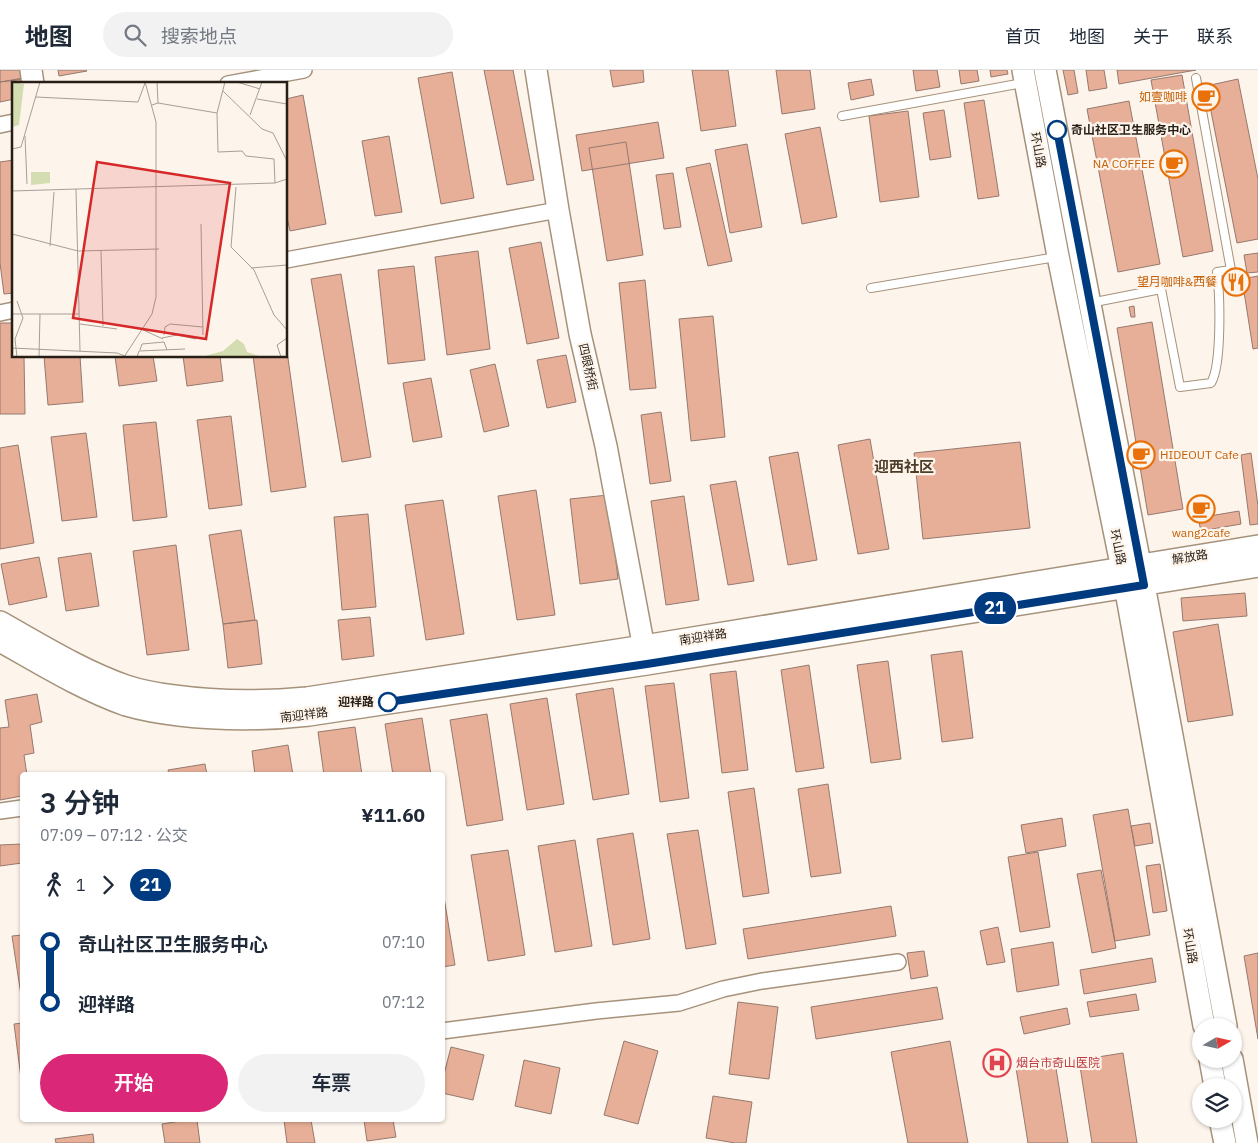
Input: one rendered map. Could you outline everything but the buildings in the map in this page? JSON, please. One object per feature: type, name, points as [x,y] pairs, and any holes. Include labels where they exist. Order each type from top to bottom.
[{"type":"main road","name":"四眼桥街","points":[[536,70],[580,334],[606,446],[645,655]]},
{"type":"main road","name":"环山路","points":[[1045,70],[1069,254]]},
{"type":"main road","name":"环山路","points":[[1024,76],[1069,254],[1133,577],[1224,1018]]},
{"type":"main road","name":"解放路","points":[[1133,577],[1258,546]]},
{"type":"main road","name":"解放路","points":[[1133,577],[1258,566]]},
{"type":"main road","name":"环山路","points":[[1133,577],[1203,1018]]},
{"type":"main road","name":"南迎祥路","points":[[0,640],[63,677],[98,694],[128,705],[159,712],[206,718],[272,719],[309,715],[645,655],[1133,577]]},
{"type":"main road","name":"南迎祥路","points":[[0,622],[66,659],[128,687],[203,700],[270,702],[645,655]]},
{"type":"main road","points":[[1233,1068],[1240,1141]]},
{"type":"main road","points":[[1228,1128],[1240,1141]]},
{"type":"street","points":[[239,82],[304,70]]},
{"type":"street","points":[[288,260],[558,210]]},
{"type":"street","points":[[0,811],[20,808]]},
{"type":"street","points":[[445,1031],[596,1011],[679,1003],[723,989],[762,981],[898,962]]},
{"type":"lane","points":[[842,116],[1024,76]]},
{"type":"lane","points":[[1079,304],[1161,289],[1180,387],[1211,383],[1217,362],[1220,297],[1217,272],[1231,270],[1196,78]]},
{"type":"lane","points":[[871,288],[1069,254]]},
{"type":"bus line","name":"21","points":[[388,702],[647,664],[1144,585],[1057,130]]},
{"type":"place","name":"如壹咖啡","points":[[1206,97]]},
{"type":"place","name":"奇山社区卫生服务中心","points":[[1057,130]]},
{"type":"place","name":"NA COFFEE","points":[[1174,164]]},
{"type":"place","name":"望月咖啡&西餐","points":[[1236,282]]},
{"type":"place","name":"HIDEOUT Cafe","points":[[1141,455]]},
{"type":"place","name":"wang2cafe","points":[[1201,509]]},
{"type":"place","name":"迎祥路","points":[[388,702]]},
{"type":"place","name":"烟台市奇山医院","points":[[997,1063]]},
{"type":"district","name":"迎西社区","points":[[904,467]]}]
